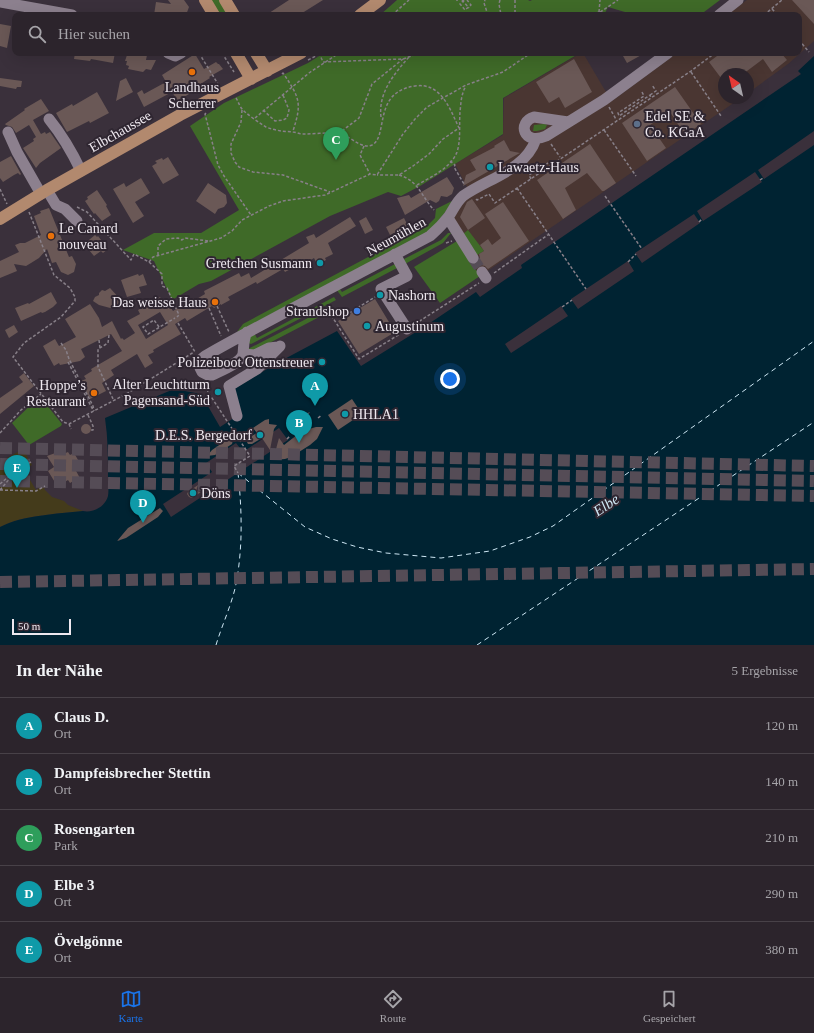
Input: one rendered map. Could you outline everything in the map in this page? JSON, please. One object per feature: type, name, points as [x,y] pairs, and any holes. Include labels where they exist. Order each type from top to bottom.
[{"type":"main road","points":[[205,0],[212,12]]},
{"type":"main road","points":[[225,0],[232,12]]},
{"type":"main road","points":[[363,12],[375,2]]},
{"type":"main road","points":[[236,56],[238,69],[250,78]]},
{"type":"main road","points":[[258,56],[272,73]]},
{"type":"main road","name":"Elbchaussee","points":[[5,216],[26,202],[180,115],[250,78],[272,73],[297,56]]},
{"type":"street","points":[[723,12],[738,0]]},
{"type":"street","points":[[0,2],[55,12]]},
{"type":"street","points":[[568,122],[534,117],[526,122],[524,130],[530,138],[536,139],[546,136],[604,100],[664,56]]},
{"type":"street","points":[[49,119],[56,127],[81,171]]},
{"type":"street","points":[[8,132],[20,158],[44,192],[56,205],[64,209],[77,221]]},
{"type":"street","name":"Neumühlen","points":[[243,354],[239,360],[212,375],[206,374],[200,368],[200,362],[205,356],[247,332],[430,236],[448,218],[463,196],[513,168],[531,151],[536,139]]},
{"type":"street","points":[[448,218],[473,258]]},
{"type":"street","points":[[395,254],[407,276],[381,289],[407,329]]},
{"type":"street","points":[[237,416],[228,386],[257,368],[280,346],[269,348],[255,355],[243,354],[244,341],[247,332]]},
{"type":"path","points":[[396,12],[410,0]]},
{"type":"path","points":[[486,0],[484,3],[487,12]]},
{"type":"path","points":[[500,0],[500,12]]},
{"type":"path","points":[[515,0],[515,12]]},
{"type":"path","points":[[600,0],[600,12],[618,0]]},
{"type":"path","points":[[768,12],[782,0]]},
{"type":"path","points":[[465,1],[468,8]]},
{"type":"path","points":[[462,7],[465,4],[465,1]]},
{"type":"path","points":[[462,7],[460,4],[465,1]]},
{"type":"path","points":[[465,1],[471,5],[468,8]]},
{"type":"path","points":[[462,7],[465,10],[468,8]]},
{"type":"path","points":[[772,9],[775,12]]},
{"type":"path","points":[[802,44],[809,52]]},
{"type":"path","points":[[201,56],[218,84]]},
{"type":"path","points":[[225,56],[238,69],[235,75]]},
{"type":"path","points":[[320,56],[323,62]]},
{"type":"path","points":[[255,118],[292,86],[323,62],[334,56]]},
{"type":"path","points":[[377,175],[414,119],[427,107],[466,85],[503,72],[527,56]]},
{"type":"path","points":[[478,200],[489,194],[495,203],[711,56]]},
{"type":"path","points":[[323,62],[403,59],[409,57]]},
{"type":"path","points":[[382,119],[380,110],[386,87],[395,73],[409,57]]},
{"type":"path","points":[[338,134],[359,118],[372,84],[403,59]]},
{"type":"path","points":[[690,71],[721,116]]},
{"type":"path","points":[[272,73],[283,73],[297,96],[299,104],[298,116],[292,132]]},
{"type":"path","points":[[417,185],[443,169],[456,153],[460,138],[459,128],[462,93],[466,85]]},
{"type":"path","points":[[642,92],[644,96],[618,113],[619,116],[656,91],[652,85]]},
{"type":"path","points":[[235,96],[242,109],[265,126],[283,132],[299,134],[338,134],[346,136],[364,146],[371,145],[380,136],[382,119],[387,103],[397,92],[409,86],[427,86],[435,89],[444,97],[459,128]]},
{"type":"path","points":[[263,110],[275,121],[287,118],[289,110],[283,95]]},
{"type":"path","points":[[242,109],[241,122],[231,144],[231,153],[239,167],[253,172],[283,175],[330,192]]},
{"type":"path","points":[[205,114],[218,165],[251,215]]},
{"type":"path","points":[[612,114],[617,121]]},
{"type":"path","points":[[399,175],[429,154],[443,139],[459,128]]},
{"type":"path","points":[[604,130],[636,176]]},
{"type":"path","points":[[550,142],[560,157]]},
{"type":"path","points":[[364,146],[360,155],[370,174]]},
{"type":"path","points":[[450,161],[455,165],[454,166],[458,173]]},
{"type":"path","points":[[531,179],[529,175],[548,162]]},
{"type":"path","points":[[149,262],[153,257],[227,235],[242,220],[269,206],[283,201],[324,195],[370,174],[399,175],[417,185],[428,204],[434,210]]},
{"type":"path","points":[[518,188],[586,289]]},
{"type":"path","points":[[0,189],[5,216]]},
{"type":"path","points":[[605,196],[642,249]]},
{"type":"path","points":[[26,202],[54,275],[70,288],[75,297],[75,301],[61,317],[24,343],[13,357],[66,424]]},
{"type":"path","points":[[699,222],[702,219]]},
{"type":"path","points":[[96,222],[131,260],[134,254],[149,262],[162,274],[162,286],[167,288],[180,315],[148,334],[143,327],[154,320],[159,327]]},
{"type":"path","points":[[326,307],[359,359],[407,329],[484,275],[549,235]]},
{"type":"path","points":[[158,256],[158,246],[166,239],[178,238],[182,240],[185,238],[211,241]]},
{"type":"path","points":[[628,262],[636,254]]},
{"type":"path","points":[[342,310],[346,315],[376,297]]},
{"type":"path","points":[[562,307],[572,300]]},
{"type":"path","points":[[217,306],[228,329]]},
{"type":"path","points":[[209,308],[222,337]]},
{"type":"path","points":[[66,424],[88,415],[114,401],[195,352],[178,323]]},
{"type":"path","points":[[109,335],[108,343],[98,349],[98,367],[114,401]]},
{"type":"path","points":[[98,340],[100,348]]},
{"type":"path","points":[[61,343],[66,350],[69,359],[93,406],[94,412]]},
{"type":"path","points":[[68,362],[94,412]]},
{"type":"path","points":[[208,392],[250,456],[234,466],[238,473]]},
{"type":"path","points":[[0,433],[22,410],[41,394]]},
{"type":"path","points":[[88,415],[93,426],[93,430],[91,430]]},
{"type":"path","points":[[318,418],[322,415]]},
{"type":"path","points":[[69,424],[71,429]]},
{"type":"path","points":[[286,439],[290,436]]},
{"type":"path","points":[[0,484],[17,470],[31,462]]},
{"type":"path","points":[[0,490],[17,470]]},
{"type":"path","points":[[0,490],[36,491],[45,486]]},
{"type":"shaded area","points":[[747,0],[814,0],[814,41],[802,52],[802,12],[731,12]]},
{"type":"shaded area","points":[[576,56],[585,56],[612,101],[673,56],[797,56],[754,89],[754,68],[718,68],[718,104],[732,104],[480,276],[448,224],[470,193],[455,164],[503,135],[504,98]]},
{"type":"green space","points":[[209,0],[220,0],[227,12],[216,12]]},
{"type":"green space","points":[[397,0],[720,0],[704,12],[625,12],[608,7],[606,12],[383,12]]},
{"type":"green space","points":[[319,56],[575,56],[503,98],[503,134],[420,186],[401,196],[388,192],[330,216],[211,281],[199,284],[172,300],[154,261],[123,250],[154,233],[201,233],[239,210],[190,126],[224,103],[308,63]]},
{"type":"green space","points":[[534,125],[547,125],[545,129],[533,131]]},
{"type":"green space","points":[[452,201],[431,230],[237,332],[243,324],[428,225],[435,218],[436,209]]},
{"type":"green space","points":[[468,230],[484,251],[477,255],[463,234]]},
{"type":"green space","points":[[448,233],[451,233],[443,243],[405,264],[404,259],[441,240]]},
{"type":"green space","points":[[457,241],[480,276],[440,303],[414,267]]},
{"type":"green space","points":[[395,264],[397,268],[342,297],[336,289],[339,288],[342,292]]},
{"type":"green space","points":[[334,297],[336,300],[251,344],[248,343],[249,338],[254,333],[257,338]]},
{"type":"green space","points":[[327,313],[254,351],[248,349],[308,318],[318,314]]},
{"type":"green space","points":[[38,398],[42,399],[62,424],[29,445],[12,423]]},
{"type":"sand","points":[[23,449],[32,465],[24,470],[36,490],[44,485],[46,487],[44,489],[52,497],[64,501],[68,505],[83,511],[30,517],[0,527],[0,462]]},
{"type":"water","name":"Elbe","points":[[814,56],[814,645],[0,645],[0,527],[30,517],[91,511],[95,510],[104,503],[108,496],[108,448],[105,418],[174,389],[201,394],[220,427],[237,416],[234,389],[277,363],[337,331],[361,366],[424,327],[476,292],[480,297],[522,268],[521,265],[801,74],[798,71]]},
{"type":"pier","points":[[814,131],[814,145],[764,179],[758,170]]},
{"type":"pier","points":[[755,172],[762,182],[703,221],[697,211]]},
{"type":"pier","points":[[694,214],[700,223],[642,263],[635,253]]},
{"type":"pier","points":[[628,261],[634,271],[578,309],[571,299]]},
{"type":"pier","points":[[561,306],[568,316],[511,353],[505,344]]},
{"type":"pier","points":[[279,428],[288,440],[171,517],[163,504],[212,472],[206,463],[236,443],[243,452]]},
{"type":"building","points":[[168,0],[184,0],[189,7],[187,12],[154,12],[156,2],[171,4]]},
{"type":"building","points":[[289,0],[323,0],[304,12],[271,12]]},
{"type":"building","points":[[792,0],[814,0],[814,24]]},
{"type":"building","points":[[0,24],[11,26],[7,48],[0,46]]},
{"type":"building","points":[[74,56],[114,56],[113,63],[91,59],[90,61],[74,59]]},
{"type":"building","points":[[127,56],[147,56],[146,60],[156,60],[151,70],[146,69],[143,72],[128,69],[129,66],[126,65],[127,61],[125,61]]},
{"type":"building","points":[[192,56],[196,56],[204,69],[216,62],[223,69],[209,77],[210,78],[191,90],[192,92],[178,101],[172,92],[144,107],[137,93],[142,90],[144,94],[166,82],[162,75]]},
{"type":"building","points":[[623,56],[640,56],[627,63]]},
{"type":"building","points":[[717,56],[784,56],[787,60],[772,72],[763,59],[751,68],[718,68],[718,74],[709,62]]},
{"type":"building","points":[[574,59],[592,92],[565,108],[559,97],[549,103],[536,82]]},
{"type":"building","points":[[0,78],[22,81],[21,87],[17,87],[16,89],[0,86]]},
{"type":"building","points":[[126,78],[133,92],[116,101],[120,81]]},
{"type":"building","name":"Edel SE & Co. KGaA","points":[[675,87],[701,124],[685,135],[670,112],[650,125],[666,148],[647,161],[622,123]]},
{"type":"building","points":[[97,92],[109,113],[90,123],[89,121],[67,132],[56,113],[72,104],[73,106]]},
{"type":"building","points":[[41,99],[49,111],[33,120],[41,134],[50,132],[61,148],[40,163],[36,168],[23,148],[34,141],[33,139],[36,137],[29,125],[16,133],[12,127],[5,124],[25,110],[24,109]]},
{"type":"building","points":[[504,140],[510,151],[520,153],[463,186],[466,175],[476,170],[470,160],[495,147],[494,146]]},
{"type":"building","points":[[590,144],[616,183],[602,191],[587,173],[565,188],[576,210],[563,219],[537,180]]},
{"type":"building","points":[[11,156],[21,174],[20,175],[18,173],[3,182],[0,178],[0,162]]},
{"type":"building","points":[[168,157],[179,175],[163,184],[152,166],[157,163],[155,161],[162,158],[163,160]]},
{"type":"building","points":[[447,177],[454,188],[452,194],[447,197],[441,196],[439,201],[436,203],[430,200],[405,215],[397,198],[409,195],[411,198]]},
{"type":"building","points":[[141,178],[150,193],[135,202],[144,216],[133,223],[113,189],[124,183],[126,187]]},
{"type":"building","points":[[208,183],[226,195],[227,203],[224,207],[218,209],[215,214],[196,201]]},
{"type":"building","points":[[97,190],[107,205],[106,206],[111,215],[102,221],[95,213],[94,214],[85,201],[88,199],[87,197]]},
{"type":"building","points":[[472,199],[485,218],[468,230],[460,217],[467,202]]},
{"type":"building","points":[[503,202],[529,241],[488,269],[481,265],[476,269],[472,265],[479,262],[479,254],[484,251],[480,245],[488,239],[492,245],[501,238],[485,214]]},
{"type":"building","points":[[49,208],[69,257],[72,256],[76,264],[74,272],[68,275],[61,272],[56,262],[52,263],[47,249],[39,258],[26,266],[14,264],[17,271],[0,278],[0,261],[19,252],[15,245],[25,243],[41,235],[34,216],[41,213],[40,211]]},
{"type":"building","points":[[350,217],[356,226],[328,243],[333,254],[325,258],[326,260],[320,263],[318,260],[316,262],[314,258],[303,265],[302,263],[285,272],[283,269],[257,284],[256,282],[228,297],[230,300],[221,305],[214,308],[212,306],[187,321],[185,318],[175,324],[181,334],[153,350],[154,352],[148,355],[153,363],[145,368],[137,354],[111,370],[114,375],[102,383],[106,391],[90,399],[81,381],[86,379],[84,376],[92,371],[91,369],[122,351],[111,334],[81,349],[85,357],[80,361],[60,365],[59,363],[54,366],[43,346],[55,339],[59,346],[76,337],[65,319],[90,304],[99,318],[102,327],[112,321],[121,339],[122,338],[124,340],[135,333],[127,321],[140,314],[138,310],[160,297],[166,307],[169,305],[173,311],[194,298],[195,300],[205,294],[204,291],[239,273],[241,277],[249,273],[251,278],[309,243],[306,237],[314,234],[316,238]],"holes":[[[160,312],[168,325],[146,339],[138,325]]]},
{"type":"building","points":[[366,217],[373,230],[365,234],[359,221]]},
{"type":"building","points":[[404,218],[408,226],[390,235],[386,227]]},
{"type":"building","points":[[95,235],[97,237],[98,236],[108,249],[103,253],[101,251],[94,256],[84,244]]},
{"type":"building","points":[[138,274],[139,276],[143,274],[147,285],[139,287],[141,293],[127,297],[121,280]]},
{"type":"building","points":[[110,288],[120,299],[119,306],[114,309],[99,305],[93,301],[102,290],[105,291]]},
{"type":"building","points":[[51,292],[57,303],[53,307],[45,312],[41,312],[21,321],[15,308],[28,303],[29,304]]},
{"type":"building","name":"Augustinum","points":[[375,299],[395,332],[359,354],[338,321]]},
{"type":"building","points":[[14,325],[18,332],[9,338],[5,330]]},
{"type":"building","points":[[24,373],[34,386],[0,414],[0,398],[23,382],[19,377]]},
{"type":"building","name":"HHLA1","points":[[352,399],[362,414],[338,430],[328,415]]},
{"type":"building","points":[[310,412],[296,430],[287,426],[294,419]]},
{"type":"building","points":[[269,419],[269,424],[277,425],[274,429],[270,450],[262,438],[252,444],[248,444],[248,438],[257,433],[253,428]]},
{"type":"building","points":[[84,424],[88,424],[90,425],[90,433],[84,434],[81,431],[81,427]]},
{"type":"building","points":[[316,427],[323,427],[317,439],[310,445],[291,457],[273,460],[279,438],[284,445],[302,431]]},
{"type":"building","points":[[228,439],[233,440],[232,444],[215,455],[207,456],[212,450]]},
{"type":"building","points":[[61,451],[63,454],[68,452],[70,455],[74,453],[81,465],[75,469],[81,480],[76,482],[75,480],[70,483],[68,480],[63,483],[62,480],[56,484],[48,471],[54,467],[47,456]]},
{"type":"building","name":"Döns","points":[[198,485],[196,491],[201,492],[192,498],[189,497],[187,494],[188,492]]},
{"type":"building","points":[[160,508],[163,511],[158,517],[126,538],[117,541],[128,528]]},
{"type":"ferry route","points":[[238,473],[305,527],[332,539],[357,547],[386,553],[441,558],[490,551],[530,537],[553,526],[814,341]]},
{"type":"ferry route","points":[[477,645],[814,422]]},
{"type":"ferry route","points":[[216,645],[232,599],[240,556],[241,528],[238,473]]},
{"type":"tunnel","points":[[473,258],[482,272]]},
{"type":"tunnel","points":[[0,448],[814,466]]},
{"type":"tunnel","points":[[0,464],[814,481]]},
{"type":"tunnel","points":[[0,481],[814,496]]},
{"type":"tunnel","points":[[0,582],[814,569]]},
{"type":"place","name":"Landhaus Scherrer","points":[[192,72]]},
{"type":"place","name":"Edel SE & Co. KGaA","points":[[637,124]]},
{"type":"place","name":"Rosengarten","points":[[336,160]]},
{"type":"place","name":"Lawaetz-Haus","points":[[490,167]]},
{"type":"place","name":"Le Canard nouveau","points":[[51,236]]},
{"type":"place","name":"Gretchen Susmann","points":[[320,263]]},
{"type":"place","name":"Nashorn","points":[[380,295]]},
{"type":"place","name":"Das weisse Haus","points":[[215,302]]},
{"type":"place","name":"Strandshop","points":[[357,311]]},
{"type":"place","name":"Augustinum","points":[[367,326]]},
{"type":"place","name":"Polizeiboot Ottenstreuer","points":[[322,362]]},
{"type":"place","name":"Alter Leuchtturm Pagensand-Süd","points":[[218,392]]},
{"type":"place","name":"Hoppe’s Restaurant","points":[[94,393]]},
{"type":"place","name":"Claus D.","points":[[315,406]]},
{"type":"place","name":"HHLA1","points":[[345,414]]},
{"type":"place","name":"D.E.S. Bergedorf","points":[[260,435]]},
{"type":"place","name":"Dampfeisbrecher Stettin","points":[[299,443]]},
{"type":"place","name":"Övelgönne","points":[[17,488]]},
{"type":"place","name":"Döns","points":[[193,493]]},
{"type":"place","name":"Elbe 3","points":[[143,523]]}]
